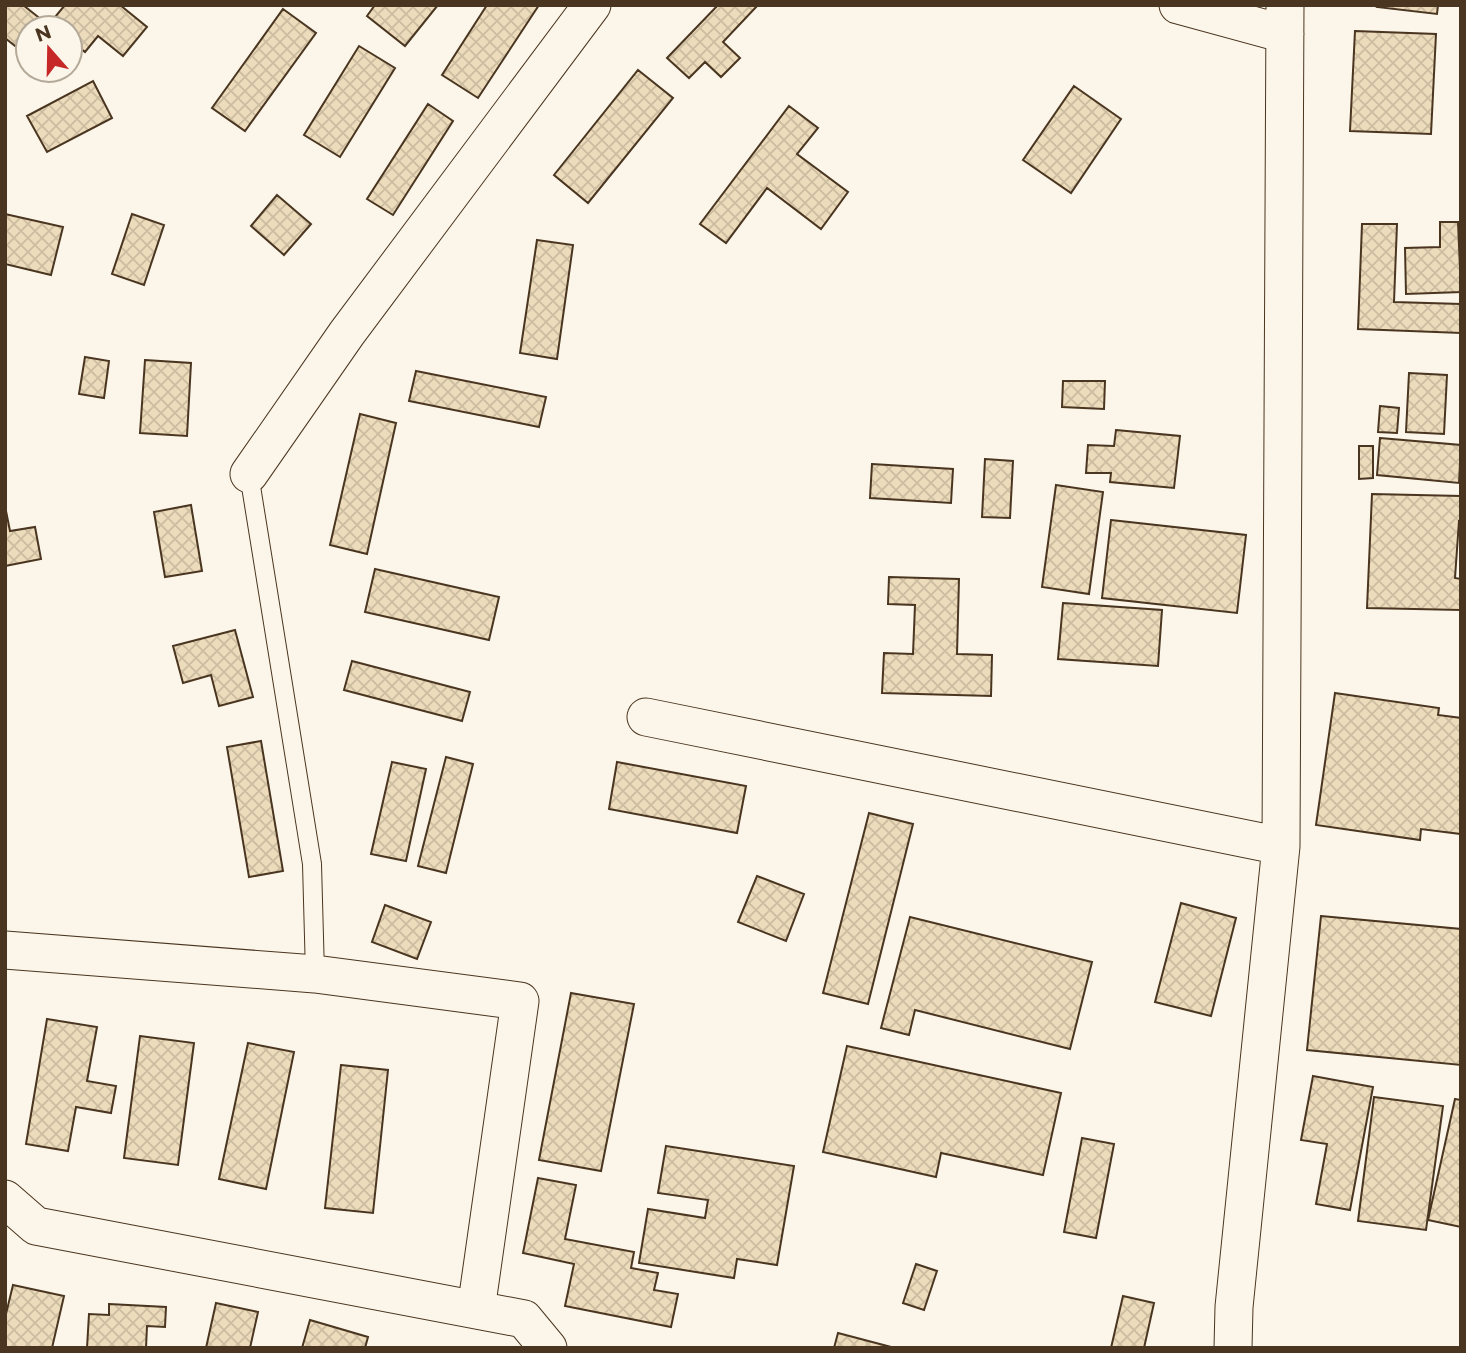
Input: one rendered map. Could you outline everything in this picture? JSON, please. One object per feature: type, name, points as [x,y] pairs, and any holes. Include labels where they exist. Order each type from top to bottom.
[{"type":"street","points":[[249,474],[347,333],[592,5]]},
{"type":"street","points":[[1178,5],[1285,20],[1281,846],[1234,1307],[1233,1348]]},
{"type":"street","points":[[646,717],[1281,846]]},
{"type":"street","points":[[5,950],[315,974],[520,1001],[476,1310]]},
{"type":"street","points":[[5,1199],[36,1226],[524,1319],[548,1348]]},
{"type":"lane","points":[[249,474],[312,864],[315,974]]},
{"type":"building","points":[[5,5],[23,5],[34,14],[14,14],[14,45],[5,38]]},
{"type":"building","points":[[65,5],[120,5],[147,27],[123,56],[98,36],[85,52],[84,14],[58,14]]},
{"type":"building","points":[[375,5],[438,5],[405,46],[367,16]]},
{"type":"building","points":[[487,5],[539,5],[478,98],[442,75]]},
{"type":"building","points":[[718,5],[758,5],[723,42],[740,58],[721,77],[705,62],[689,78],[667,58]]},
{"type":"building","points":[[1438,5],[1437,14],[1377,7]]},
{"type":"building","points":[[283,9],[316,33],[245,131],[212,108]]},
{"type":"building","points":[[1355,31],[1436,34],[1431,134],[1350,131]]},
{"type":"building","points":[[359,46],[395,68],[340,157],[304,135]]},
{"type":"building","points":[[638,70],[673,98],[588,203],[554,175]]},
{"type":"building","points":[[93,81],[112,118],[47,152],[27,116]]},
{"type":"building","points":[[1074,86],[1121,119],[1071,193],[1023,160]]},
{"type":"building","points":[[428,104],[453,121],[393,215],[367,199]]},
{"type":"building","points":[[789,106],[818,128],[797,154],[848,192],[821,229],[767,188],[726,243],[700,224]]},
{"type":"building","points":[[277,195],[311,224],[284,255],[251,226]]},
{"type":"building","points":[[5,214],[63,227],[51,275],[5,264]]},
{"type":"building","points":[[132,214],[164,225],[144,285],[112,274]]},
{"type":"building","points":[[1440,222],[1458,222],[1461,292],[1406,294],[1405,248],[1440,247]]},
{"type":"building","points":[[1362,224],[1397,224],[1394,302],[1461,304],[1461,333],[1358,329]]},
{"type":"building","points":[[537,240],[573,245],[557,359],[520,353]]},
{"type":"building","points":[[85,357],[109,361],[104,398],[79,394]]},
{"type":"building","points":[[145,360],[191,363],[187,436],[140,433]]},
{"type":"building","points":[[416,371],[546,397],[539,427],[409,401]]},
{"type":"building","points":[[1409,373],[1447,375],[1444,434],[1406,432]]},
{"type":"building","points":[[1063,381],[1105,381],[1104,409],[1062,407]]},
{"type":"building","points":[[1380,406],[1399,408],[1397,433],[1378,432]]},
{"type":"building","points":[[360,414],[396,423],[367,554],[330,545]]},
{"type":"building","points":[[1116,430],[1180,436],[1174,488],[1110,482],[1111,473],[1086,473],[1088,445],[1114,446]]},
{"type":"building","points":[[1380,438],[1461,445],[1459,483],[1377,475]]},
{"type":"building","points":[[1359,446],[1373,446],[1373,478],[1359,479]]},
{"type":"building","points":[[985,459],[1013,461],[1010,518],[982,517]]},
{"type":"building","points":[[872,464],[953,469],[951,503],[870,498]]},
{"type":"building","points":[[1056,485],[1103,492],[1089,594],[1042,587]]},
{"type":"building","points":[[1372,494],[1461,496],[1455,578],[1461,579],[1461,610],[1367,608]]},
{"type":"building","points":[[191,505],[202,571],[165,577],[154,512]]},
{"type":"building","points":[[5,506],[10,531],[35,527],[41,559],[5,566]]},
{"type":"building","points":[[1111,520],[1246,535],[1237,613],[1102,598]]},
{"type":"building","points":[[375,569],[499,597],[489,640],[365,612]]},
{"type":"building","points":[[889,577],[959,579],[957,654],[992,655],[991,696],[882,693],[884,653],[913,654],[915,605],[888,604]]},
{"type":"building","points":[[1063,603],[1162,610],[1158,666],[1058,659]]},
{"type":"building","points":[[235,630],[253,697],[219,706],[211,675],[183,683],[173,646]]},
{"type":"building","points":[[352,661],[470,692],[462,721],[344,690]]},
{"type":"building","points":[[1335,693],[1439,708],[1438,715],[1461,718],[1461,834],[1421,829],[1420,840],[1316,825]]},
{"type":"building","points":[[261,741],[283,871],[249,877],[227,747]]},
{"type":"building","points":[[446,757],[473,764],[446,873],[418,866]]},
{"type":"building","points":[[392,762],[426,769],[406,861],[371,854]]},
{"type":"building","points":[[617,762],[746,786],[737,833],[609,809]]},
{"type":"building","points":[[869,813],[913,824],[868,1004],[823,993]]},
{"type":"building","points":[[757,876],[804,894],[786,941],[738,922]]},
{"type":"building","points":[[1181,903],[1236,918],[1211,1016],[1155,1002]]},
{"type":"building","points":[[385,905],[431,922],[417,959],[372,942]]},
{"type":"building","points":[[1321,916],[1461,929],[1461,1065],[1307,1050]]},
{"type":"building","points":[[910,917],[1092,962],[1070,1049],[915,1010],[909,1035],[881,1028]]},
{"type":"building","points":[[571,993],[634,1004],[601,1171],[539,1160]]},
{"type":"building","points":[[47,1019],[97,1027],[87,1081],[116,1086],[111,1113],[76,1107],[68,1151],[26,1144]]},
{"type":"building","points":[[140,1036],[194,1043],[178,1165],[124,1158]]},
{"type":"building","points":[[248,1043],[294,1052],[266,1189],[219,1179]]},
{"type":"building","points":[[847,1046],[1061,1093],[1043,1175],[941,1153],[936,1177],[823,1152]]},
{"type":"building","points":[[341,1065],[388,1070],[373,1213],[325,1208]]},
{"type":"building","points":[[1313,1076],[1373,1087],[1350,1210],[1316,1204],[1327,1144],[1301,1140]]},
{"type":"building","points":[[1374,1097],[1443,1106],[1426,1230],[1358,1221]]},
{"type":"building","points":[[1455,1099],[1461,1100],[1461,1227],[1428,1220]]},
{"type":"building","points":[[1082,1138],[1114,1144],[1096,1238],[1064,1232]]},
{"type":"building","points":[[666,1146],[794,1166],[777,1265],[737,1259],[734,1278],[639,1263],[648,1209],[705,1218],[708,1200],[658,1193]]},
{"type":"building","points":[[538,1178],[576,1185],[565,1239],[634,1252],[631,1268],[658,1273],[654,1290],[678,1294],[671,1327],[565,1306],[574,1264],[523,1253]]},
{"type":"building","points":[[916,1264],[937,1271],[924,1310],[903,1303]]},
{"type":"building","points":[[13,1285],[64,1296],[52,1348],[5,1348],[5,1318]]},
{"type":"building","points":[[1123,1296],[1154,1303],[1144,1348],[1111,1348]]},
{"type":"building","points":[[216,1303],[258,1312],[250,1348],[206,1348]]},
{"type":"building","points":[[109,1304],[166,1307],[165,1327],[147,1326],[146,1348],[87,1348],[89,1314],[109,1315]]},
{"type":"building","points":[[310,1320],[368,1337],[365,1348],[302,1348]]},
{"type":"building","points":[[838,1333],[895,1348],[834,1348]]}]
